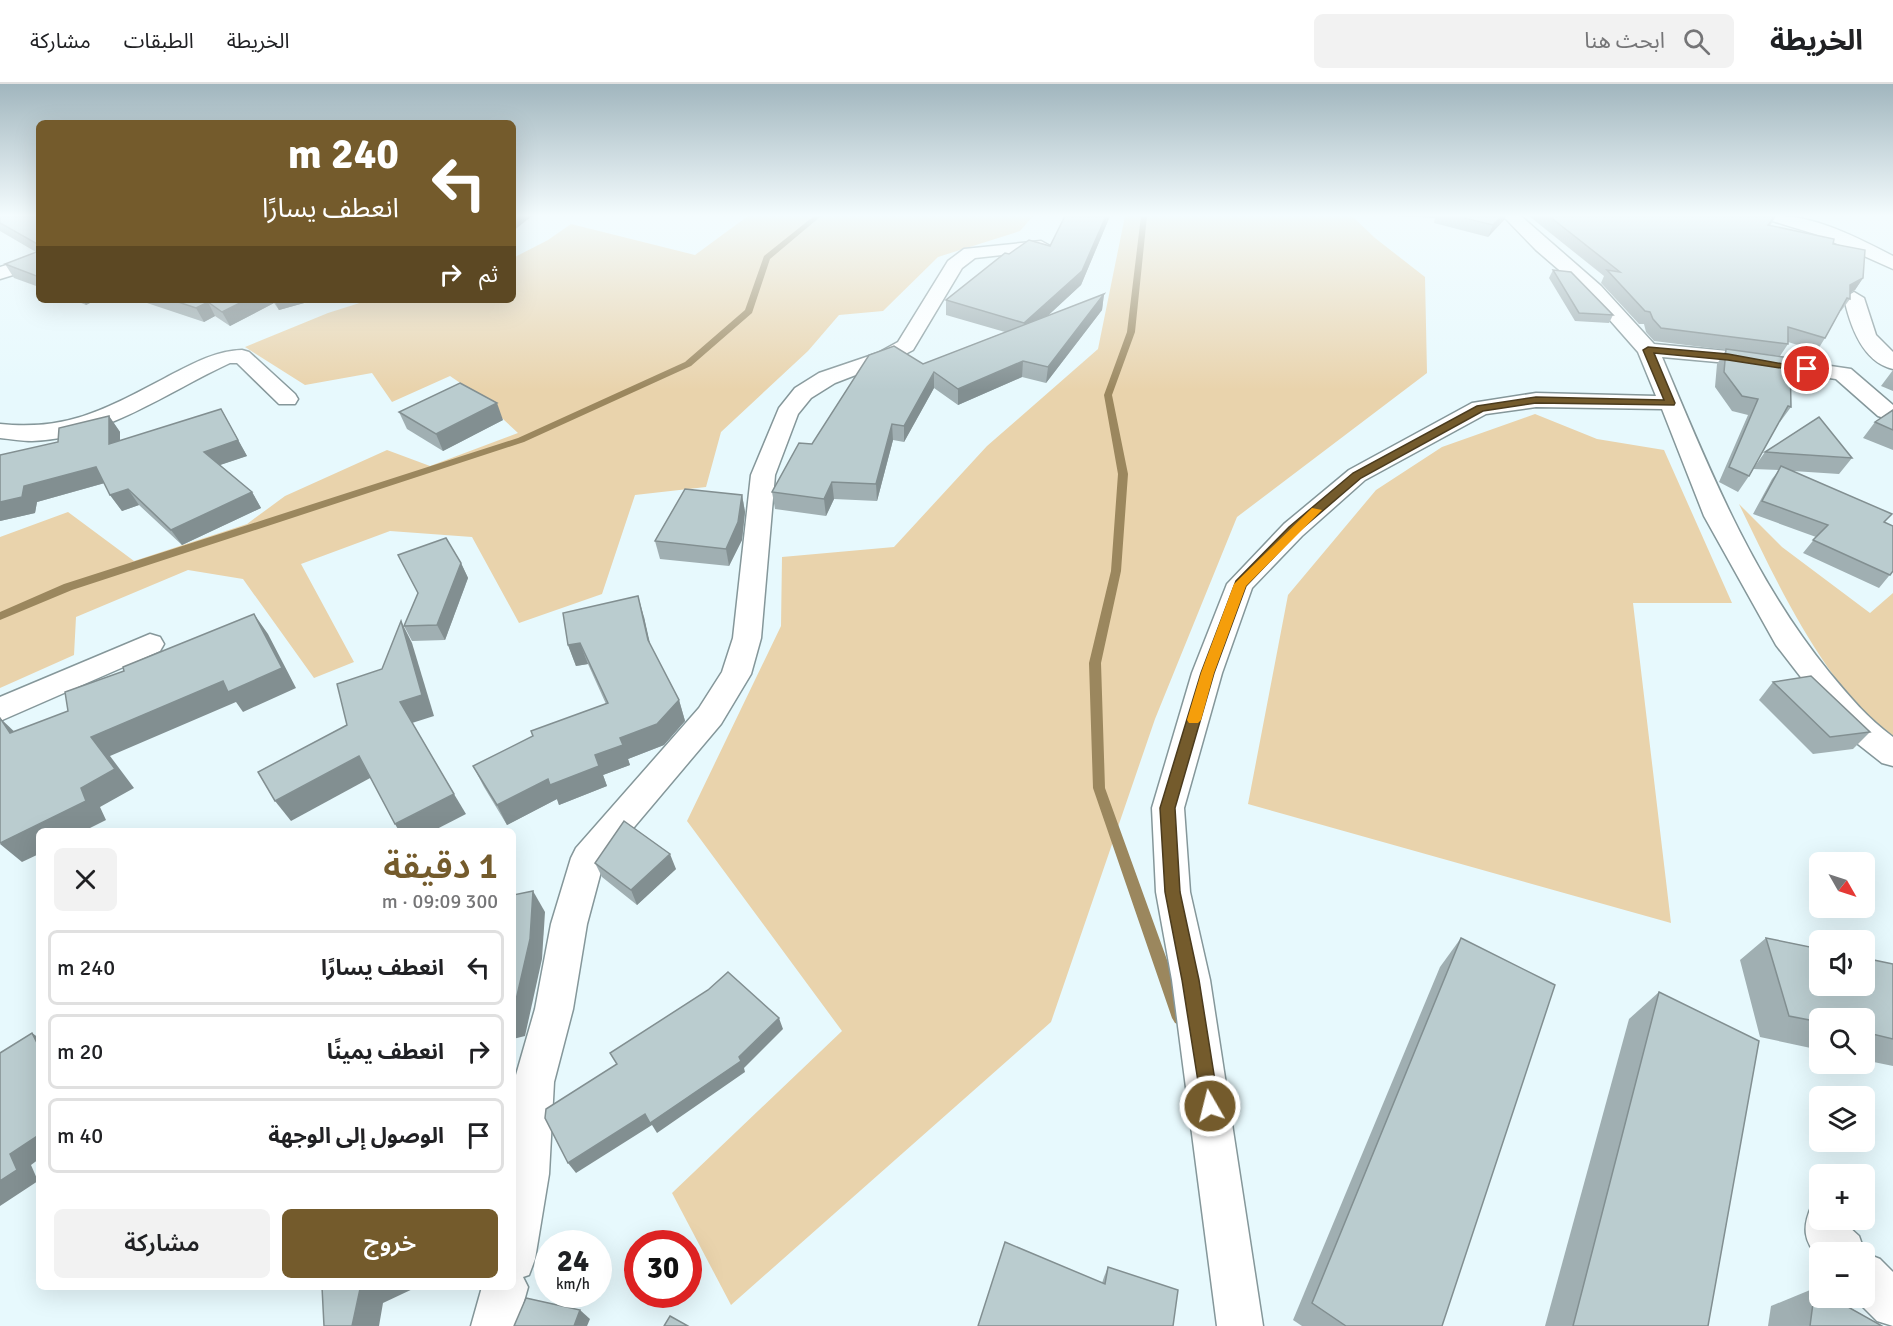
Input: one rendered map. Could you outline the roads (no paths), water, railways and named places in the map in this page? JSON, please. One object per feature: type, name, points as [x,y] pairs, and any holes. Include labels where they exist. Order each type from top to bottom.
[{"type":"street","points":[[516,1242],[528,1174],[534,1082],[554,1009],[569,924],[588,858],[710,716],[735,674],[747,638],[763,475],[788,413],[803,393],[827,378],[906,346],[950,274]]},
{"type":"street","points":[[1575,274],[1594,290],[1648,350],[1717,516],[1786,638],[1855,725],[1893,754]]},
{"type":"street","points":[[1854,297],[1862,331],[1876,349],[1893,363]]},
{"type":"street","points":[[1648,350],[1728,357],[1893,379]]},
{"type":"street","points":[[0,431],[34,434],[63,431],[103,418],[226,357],[243,356],[287,399]]},
{"type":"street","points":[[1843,374],[1886,411],[1893,414]]},
{"type":"street","points":[[1240,1326],[1194,1003],[1173,892],[1168,808],[1207,673],[1240,584],[1293,530],[1357,475],[1480,408],[1536,400],[1670,403]]},
{"type":"street","points":[[0,710],[150,644]]},
{"type":"street","points":[[1826,1230],[1826,1234],[1834,1242]]},
{"type":"street","points":[[1875,1286],[1893,1305]]},
{"type":"street","points":[[494,1326],[504,1290]]},
{"type":"waterway","points":[[0,616],[68,587],[521,440],[688,364],[749,311],[762,274]]},
{"type":"waterway","points":[[1138,274],[1131,332],[1108,395],[1123,474],[1116,571],[1095,663],[1099,788],[1180,1018]]}]
